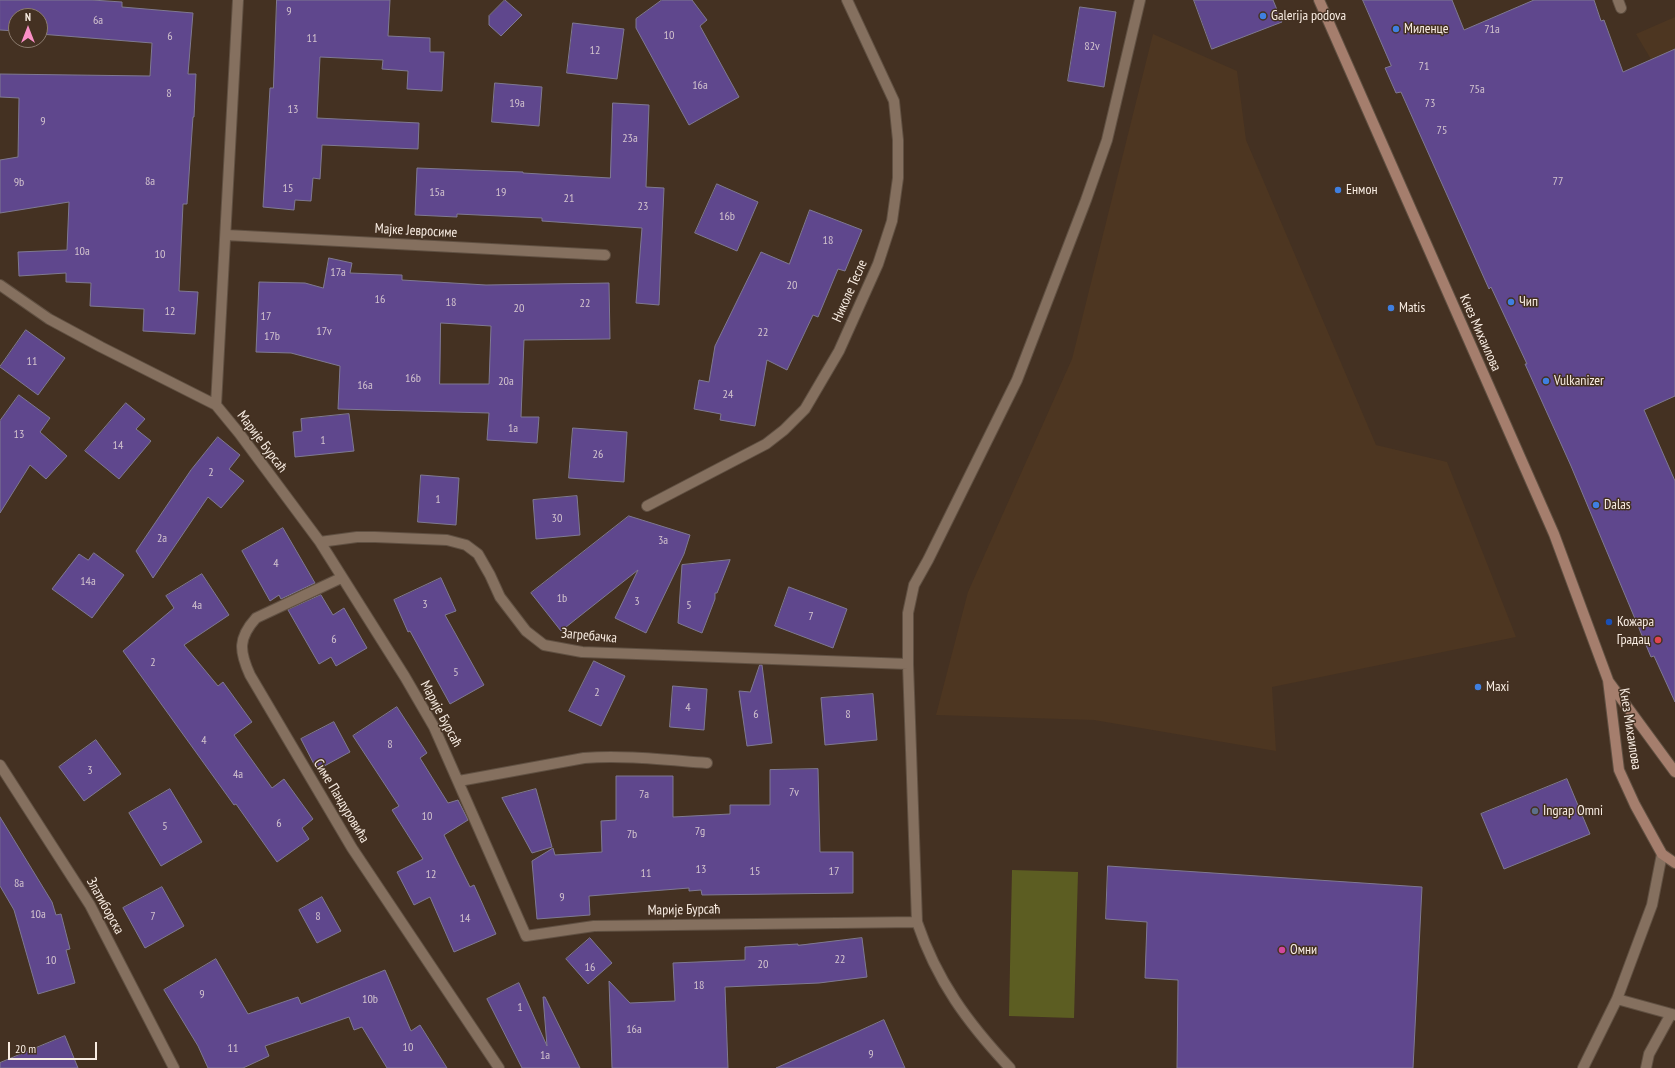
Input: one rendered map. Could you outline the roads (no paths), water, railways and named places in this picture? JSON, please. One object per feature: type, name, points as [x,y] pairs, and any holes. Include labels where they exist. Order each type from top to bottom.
[{"type":"main road","name":"Кнез Михаилова","points":[[1319,0],[1554,534],[1608,680],[1619,770],[1662,854],[1675,863]]},
{"type":"main road","name":"Кнез Михаилова","points":[[1608,680],[1675,772]]},
{"type":"street","points":[[216,405],[238,0]]},
{"type":"street","name":"Николе Тесле","points":[[647,506],[766,444],[784,430],[805,409],[839,351],[878,264],[892,221],[898,178],[898,140],[896,117],[894,101],[847,0]]},
{"type":"street","points":[[1010,1068],[983,1038],[941,979],[926,948],[917,922],[908,664],[908,613],[914,585],[928,560],[1020,373],[1086,200],[1107,140],[1140,0]]},
{"type":"street","name":"Мајке Јевросиме","points":[[226,235],[605,255]]},
{"type":"street","name":"Марије Бурсаћ","points":[[0,285],[49,319],[216,405],[239,433],[320,542],[341,578],[409,683],[434,727],[459,781],[526,936],[594,926],[917,922]]},
{"type":"street","name":"Загребачка","points":[[320,542],[357,537],[382,537],[447,540],[466,545],[478,554],[500,597],[526,631],[544,645],[561,649],[582,652],[908,664]]},
{"type":"street","name":"Симе Пандуровића","points":[[341,578],[256,618],[246,629],[242,646],[243,660],[250,675],[352,848],[499,1068]]},
{"type":"street","points":[[459,781],[584,758],[629,757],[707,763]]},
{"type":"street","name":"Златиборска","points":[[0,765],[90,905],[174,1068]]},
{"type":"street","points":[[1583,1068],[1617,999],[1652,905],[1662,854]]},
{"type":"street","points":[[1617,999],[1673,1014],[1649,1054],[1646,1068]]},
{"type":"place","name":"Galerija podova","points":[[1263,16]]},
{"type":"place","name":"Миленце","points":[[1396,29]]},
{"type":"place","name":"Енмон","points":[[1338,190]]},
{"type":"place","name":"Чип","points":[[1511,302]]},
{"type":"place","name":"Matis","points":[[1391,308]]},
{"type":"place","name":"Vulkanizer","points":[[1546,381]]},
{"type":"place","name":"Dalas","points":[[1596,505]]},
{"type":"place","name":"Кожара","points":[[1609,622]]},
{"type":"place","name":"Градац","points":[[1658,640]]},
{"type":"place","name":"Maxi","points":[[1478,687]]},
{"type":"place","name":"Ingrap Omni","points":[[1535,811]]},
{"type":"place","name":"Омни","points":[[1282,950]]}]
